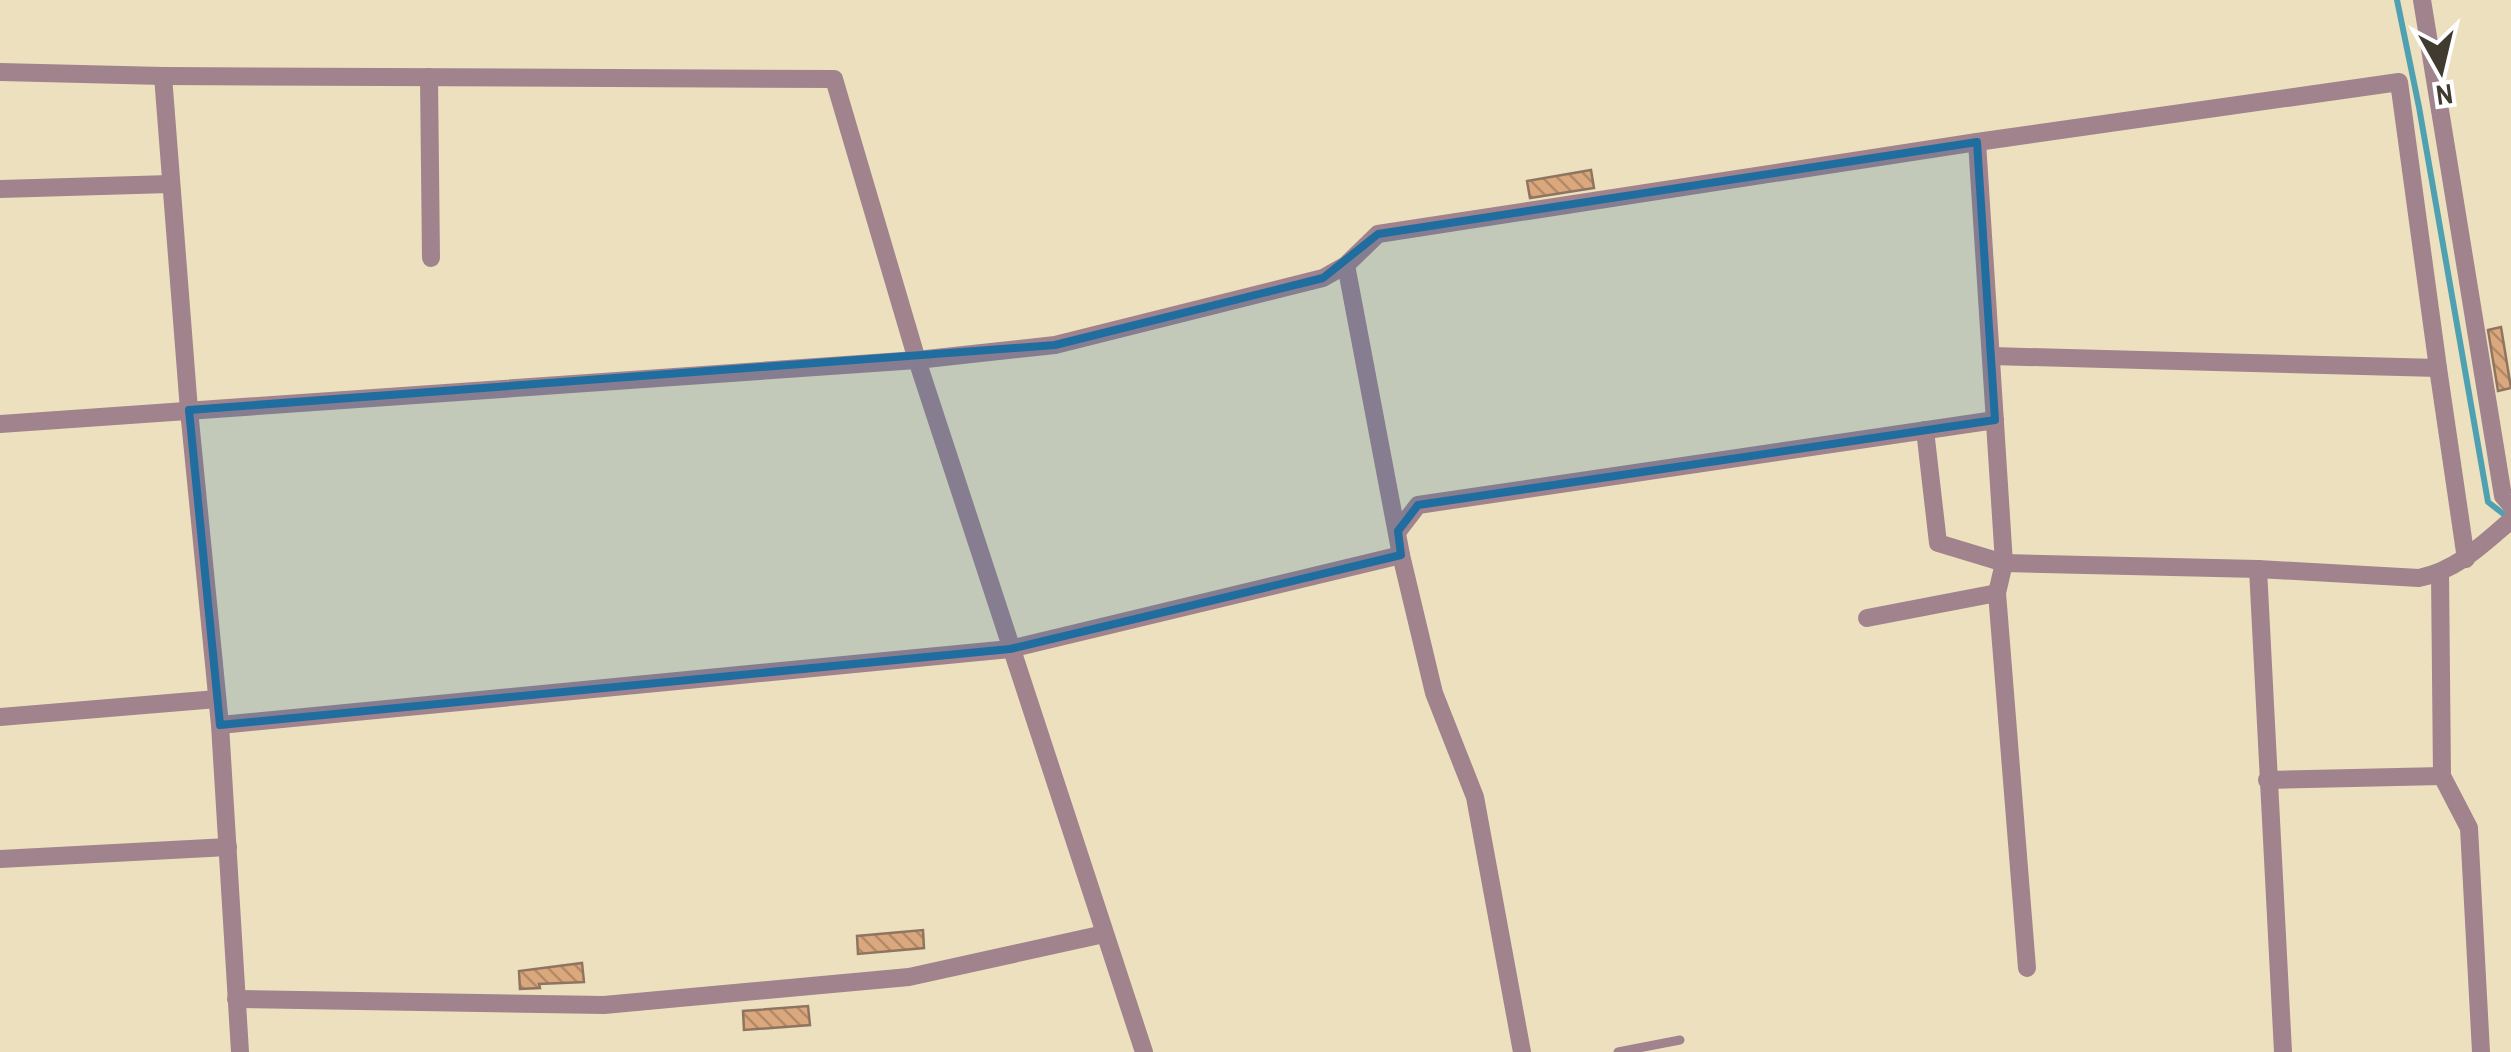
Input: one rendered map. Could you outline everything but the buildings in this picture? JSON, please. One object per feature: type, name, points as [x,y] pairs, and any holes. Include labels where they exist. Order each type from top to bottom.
[{"type":"street","points":[[2422,0],[2504,496],[2511,504]]},
{"type":"street","points":[[0,72],[834,79],[917,360],[1144,1052]]},
{"type":"street","points":[[163,76],[189,410],[220,725],[240,1052]]},
{"type":"street","points":[[429,77],[431,258]]},
{"type":"street","points":[[0,424],[917,360],[1055,346],[1323,278],[1346,266],[1378,234],[2399,82],[2466,559]]},
{"type":"street","points":[[1977,142],[2004,563],[1997,593],[2027,968]]},
{"type":"street","points":[[0,189],[170,184]]},
{"type":"street","points":[[1346,266],[1402,555],[1434,693],[1475,798],[1522,1052]]},
{"type":"street","points":[[1992,356],[2438,368]]},
{"type":"street","points":[[1398,531],[1418,506],[1996,420]]},
{"type":"street","points":[[1925,430],[1938,543],[2004,563],[2419,578],[2440,574],[2466,559],[2511,520]]},
{"type":"street","points":[[220,725],[1010,649],[1402,555]]},
{"type":"street","points":[[2258,570],[2283,1052]]},
{"type":"street","points":[[2440,574],[2442,776],[2469,828],[2481,1052]]},
{"type":"street","points":[[1867,618],[1997,593]]},
{"type":"street","points":[[0,716],[217,699]]},
{"type":"street","points":[[2268,780],[2442,776]]},
{"type":"street","points":[[0,859],[228,847]]},
{"type":"street","points":[[236,999],[604,1004],[909,977],[1104,934]]},
{"type":"lane","points":[[1618,1052],[1680,1040]]},
{"type":"highlighted area","points":[[1977,142],[1995,420],[1418,505],[1398,531],[1401,555],[1010,649],[220,725],[189,410],[1055,345],[1323,278],[1378,234]]},
{"type":"waterway","points":[[2397,0],[2488,502],[2510,519]]}]
